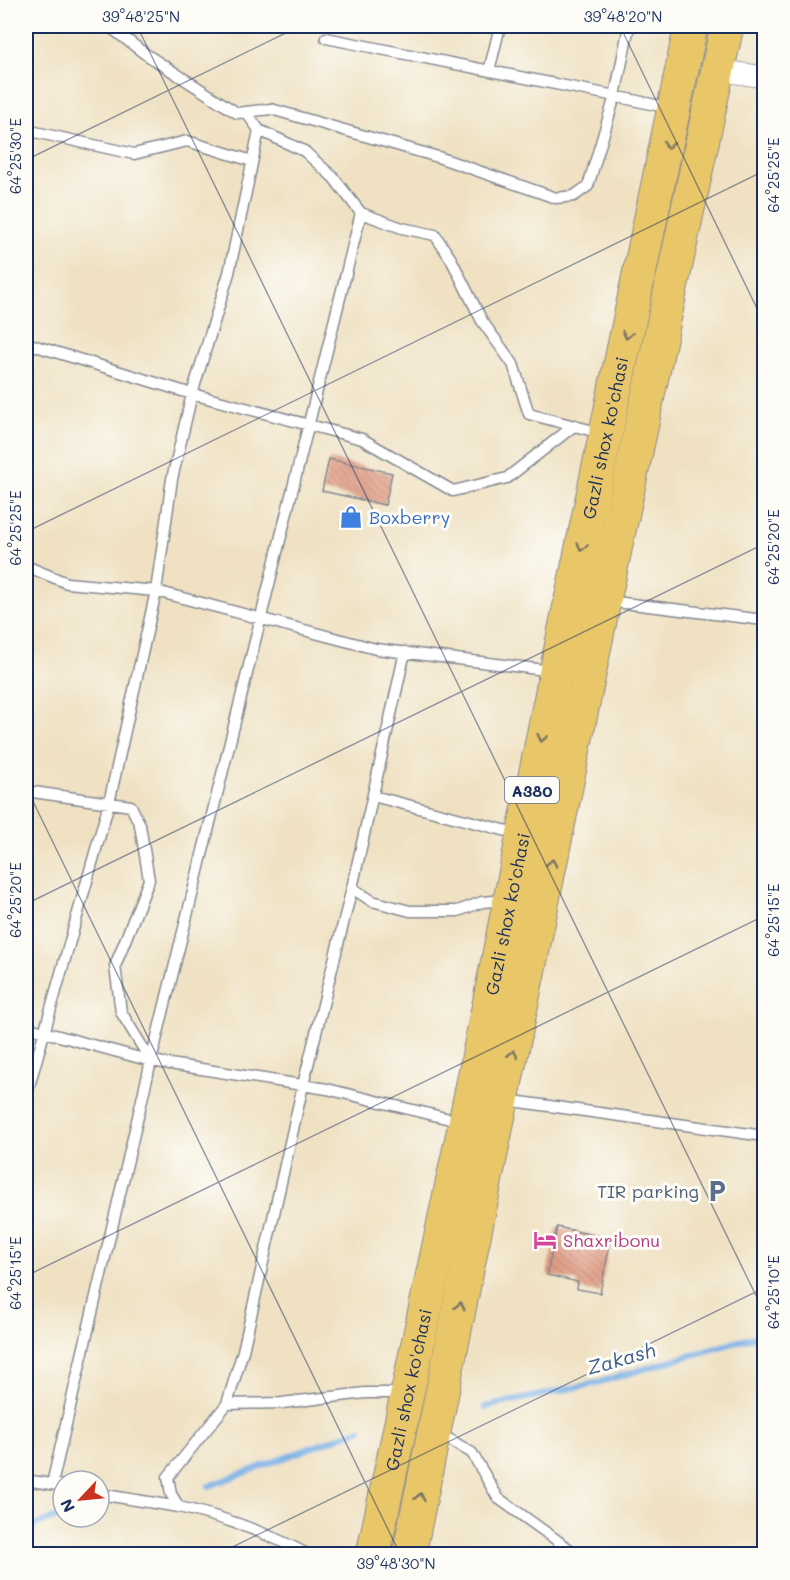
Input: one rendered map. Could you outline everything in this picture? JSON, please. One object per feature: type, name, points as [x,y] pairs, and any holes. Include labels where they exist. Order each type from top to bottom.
[{"type":"highway","name":"Gazli shox ko'chasi","points":[[373,1554],[465,1123],[522,835],[692,26]]},
{"type":"highway","name":"Gazli shox ko'chasi","points":[[409,1554],[504,1100],[604,601],[727,26]]},
{"type":"street","points":[[717,70],[765,77]]},
{"type":"lane","points":[[109,26],[144,53],[237,113],[270,110],[438,157],[556,198],[574,196],[588,186],[615,96],[629,26]]},
{"type":"lane","points":[[489,71],[500,26]]},
{"type":"lane","points":[[326,38],[676,109]]},
{"type":"lane","points":[[246,112],[259,130],[304,151],[333,177],[361,213],[402,228],[435,235],[452,259],[482,321],[513,364],[529,414],[606,435]]},
{"type":"lane","points":[[26,130],[134,154],[187,141],[252,161]]},
{"type":"lane","points":[[26,1097],[109,803],[156,591],[172,479],[192,394],[229,273],[259,130]]},
{"type":"lane","points":[[62,1469],[151,1060],[361,213]]},
{"type":"lane","points":[[26,342],[192,394],[362,439],[453,491],[507,478],[575,425]]},
{"type":"lane","points":[[26,566],[67,583],[156,591],[260,616],[376,649],[556,672]]},
{"type":"lane","points":[[604,601],[765,620]]},
{"type":"lane","points":[[179,1507],[171,1494],[168,1477],[177,1462],[227,1404],[243,1351],[405,652]]},
{"type":"lane","points":[[26,791],[131,806],[140,825],[149,880],[115,966],[121,1012],[151,1060]]},
{"type":"lane","points":[[373,796],[522,835]]},
{"type":"lane","points":[[352,888],[372,901],[410,911],[458,911],[482,902],[510,899]]},
{"type":"lane","points":[[26,1027],[151,1060],[303,1085],[465,1123]]},
{"type":"lane","points":[[504,1100],[765,1136]]},
{"type":"lane","points":[[227,1404],[282,1403],[365,1393],[407,1393]]},
{"type":"lane","points":[[434,1431],[472,1453],[498,1498],[576,1554]]},
{"type":"lane","points":[[26,1480],[51,1484]]},
{"type":"lane","points":[[111,1496],[179,1507],[233,1522],[278,1539],[307,1554]]},
{"type":"building","points":[[329,459],[392,473],[385,505],[322,491]]},
{"type":"building","points":[[557,1227],[611,1239],[600,1293],[577,1289],[578,1282],[547,1275]]},
{"type":"waterway","name":"Zakash","points":[[485,1407],[596,1383],[764,1334]]},
{"type":"waterway","name":"Zakash","points":[[209,1486],[361,1429]]},
{"type":"waterway","name":"Zakash","points":[[26,1528],[51,1519]]},
{"type":"place","name":"Boxberry","points":[[351,517]]},
{"type":"place","name":"TIR parking","points":[[717,1191]]},
{"type":"place","name":"Shaxribonu","points":[[545,1240]]}]
